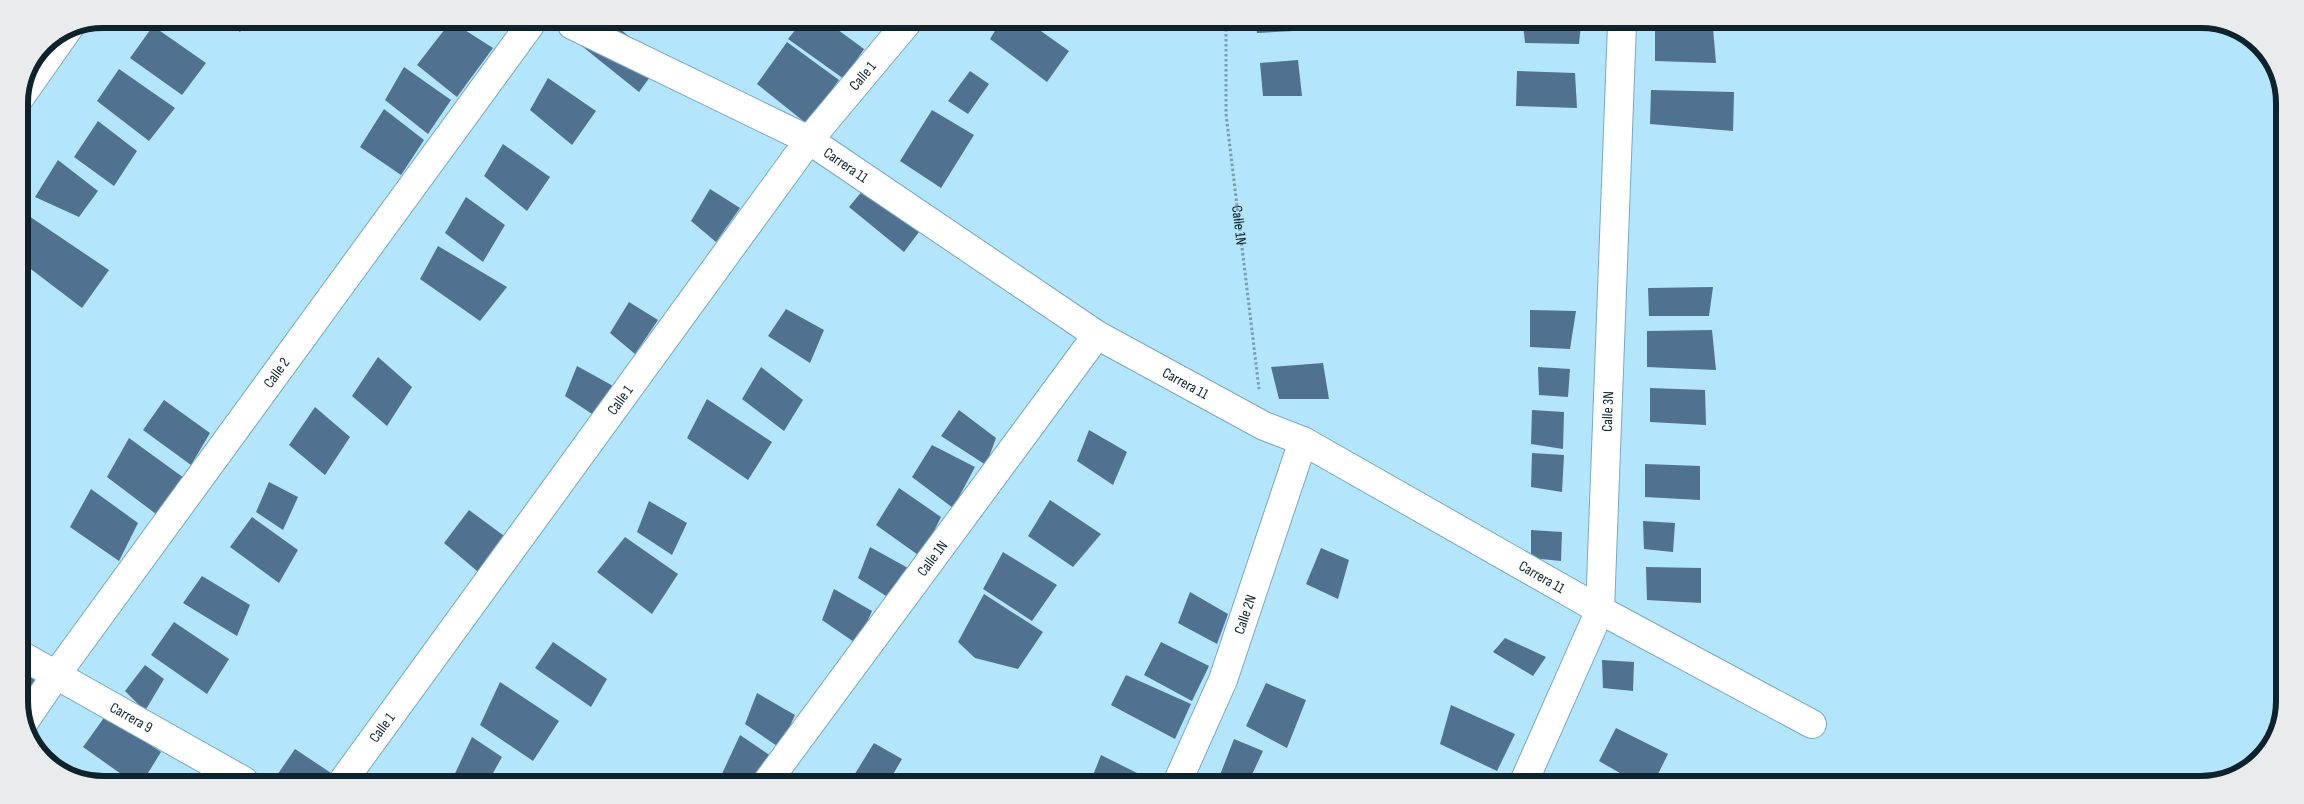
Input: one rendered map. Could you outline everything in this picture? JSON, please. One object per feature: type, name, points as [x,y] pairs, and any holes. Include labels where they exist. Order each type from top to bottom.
[{"type":"street","name":"Calle 2","points":[[29,715],[528,28]]},
{"type":"street","name":"Carrera 11","points":[[578,28],[809,140],[1097,335],[1264,426],[1303,441],[1600,610],[1812,724]]},
{"type":"street","name":"Calle 1","points":[[348,776],[809,140],[903,28]]},
{"type":"street","name":"Calle 3N","points":[[1527,776],[1600,610],[1622,28]]},
{"type":"street","points":[[30,84],[60,41]]},
{"type":"street","name":"Calle 1N","points":[[771,776],[1097,335]]},
{"type":"street","name":"Calle 2N","points":[[1180,776],[1224,680],[1303,441]]},
{"type":"street","name":"Carrera 9","points":[[28,659],[235,776]]},
{"type":"path","name":"Calle 1N","points":[[1226,28],[1226,114],[1264,426]]},
{"type":"building","points":[[152,28],[156,28],[206,63],[182,95],[130,58]]},
{"type":"building","points":[[235,28],[243,28],[240,32]]},
{"type":"building","points":[[446,28],[462,28],[493,48],[457,97],[417,65]]},
{"type":"building","points":[[583,28],[619,28],[661,62],[639,92],[573,39]]},
{"type":"building","points":[[797,28],[835,28],[864,49],[844,79],[788,39]]},
{"type":"building","points":[[997,28],[1037,28],[1069,51],[1047,82],[990,39]]},
{"type":"building","points":[[1256,28],[1312,28],[1312,30],[1257,33]]},
{"type":"building","points":[[1523,28],[1581,28],[1579,44],[1525,43]]},
{"type":"building","points":[[1655,28],[1713,28],[1716,63],[1655,61]]},
{"type":"building","points":[[787,42],[839,80],[807,124],[757,84]]},
{"type":"building","points":[[1298,60],[1302,96],[1263,96],[1260,63]]},
{"type":"building","points":[[404,67],[451,100],[428,134],[385,100]]},
{"type":"building","points":[[119,69],[175,108],[149,141],[97,101]]},
{"type":"building","points":[[970,71],[989,84],[968,114],[948,101]]},
{"type":"building","points":[[1517,71],[1575,73],[1577,108],[1516,106]]},
{"type":"building","points":[[548,78],[596,111],[572,145],[530,110]]},
{"type":"building","points":[[1651,90],[1734,92],[1733,131],[1650,124]]},
{"type":"building","points":[[384,109],[424,140],[401,175],[360,147]]},
{"type":"building","points":[[932,110],[974,135],[941,188],[900,161]]},
{"type":"building","points":[[98,121],[137,151],[114,186],[74,157]]},
{"type":"building","points":[[503,144],[550,177],[527,211],[484,176]]},
{"type":"building","points":[[58,160],[98,191],[79,217],[35,197]]},
{"type":"building","points":[[872,179],[922,228],[904,252],[849,207]]},
{"type":"building","points":[[710,189],[740,208],[716,242],[691,221]]},
{"type":"building","points":[[466,197],[505,225],[483,262],[445,233]]},
{"type":"building","points":[[28,215],[109,270],[82,308],[28,267]]},
{"type":"building","points":[[438,246],[507,287],[480,321],[420,279]]},
{"type":"building","points":[[1713,287],[1709,316],[1649,316],[1648,288]]},
{"type":"building","points":[[629,302],[658,320],[635,354],[610,333]]},
{"type":"building","points":[[786,309],[824,330],[810,363],[768,336]]},
{"type":"building","points":[[1530,310],[1576,311],[1570,349],[1530,347]]},
{"type":"building","points":[[1712,330],[1716,370],[1647,367],[1647,331]]},
{"type":"building","points":[[378,357],[412,387],[387,426],[352,396]]},
{"type":"building","points":[[1323,363],[1329,399],[1279,399],[1271,367]]},
{"type":"building","points":[[577,366],[615,387],[601,420],[565,396]]},
{"type":"building","points":[[761,367],[803,400],[784,431],[742,399]]},
{"type":"building","points":[[1538,367],[1570,369],[1568,397],[1539,395]]},
{"type":"building","points":[[1650,388],[1705,390],[1706,425],[1650,422]]},
{"type":"building","points":[[707,399],[772,442],[748,480],[687,438]]},
{"type":"building","points":[[164,400],[210,433],[191,465],[143,430]]},
{"type":"building","points":[[315,407],[350,437],[325,475],[289,445]]},
{"type":"building","points":[[959,410],[996,438],[986,465],[941,436]]},
{"type":"building","points":[[1532,410],[1564,412],[1563,449],[1531,444]]},
{"type":"building","points":[[1089,430],[1127,452],[1113,485],[1077,461]]},
{"type":"building","points":[[129,438],[184,478],[160,517],[107,477]]},
{"type":"building","points":[[932,445],[975,467],[953,508],[912,477]]},
{"type":"building","points":[[1532,453],[1564,455],[1562,492],[1531,487]]},
{"type":"building","points":[[1645,464],[1700,466],[1700,500],[1645,497]]},
{"type":"building","points":[[269,482],[298,497],[283,530],[256,512]]},
{"type":"building","points":[[899,488],[941,517],[921,557],[876,525]]},
{"type":"building","points":[[91,489],[138,523],[119,561],[70,527]]},
{"type":"building","points":[[1050,500],[1101,534],[1073,567],[1028,536]]},
{"type":"building","points":[[649,501],[687,523],[672,555],[637,532]]},
{"type":"building","points":[[469,510],[522,549],[496,587],[444,543]]},
{"type":"building","points":[[252,517],[298,550],[279,583],[230,547]]},
{"type":"building","points":[[1643,521],[1675,523],[1673,552],[1644,549]]},
{"type":"building","points":[[1531,530],[1562,532],[1561,561],[1531,558]]},
{"type":"building","points":[[625,537],[678,574],[652,614],[597,572]]},
{"type":"building","points":[[870,547],[908,568],[894,601],[858,578]]},
{"type":"building","points":[[1321,548],[1349,560],[1338,599],[1306,584]]},
{"type":"building","points":[[1003,552],[1057,585],[1032,621],[983,589]]},
{"type":"building","points":[[1646,567],[1701,568],[1701,603],[1647,600]]},
{"type":"building","points":[[202,576],[250,605],[237,636],[183,603]]},
{"type":"building","points":[[834,589],[872,611],[857,644],[822,620]]},
{"type":"building","points":[[1190,592],[1228,614],[1217,644],[1178,623]]},
{"type":"building","points":[[984,594],[1043,632],[1018,669],[975,658],[958,642]]},
{"type":"building","points":[[174,622],[229,659],[207,694],[151,655]]},
{"type":"building","points":[[1505,638],[1546,657],[1533,676],[1493,652]]},
{"type":"building","points":[[553,642],[607,679],[591,707],[535,668]]},
{"type":"building","points":[[1161,642],[1209,666],[1192,701],[1144,675]]},
{"type":"building","points":[[1602,660],[1634,662],[1633,691],[1603,688]]},
{"type":"building","points":[[145,665],[164,679],[145,711],[125,691]]},
{"type":"building","points":[[28,675],[39,683],[28,696]]},
{"type":"building","points":[[1126,675],[1191,704],[1175,739],[1111,705]]},
{"type":"building","points":[[500,682],[559,721],[533,761],[480,725]]},
{"type":"building","points":[[1266,683],[1306,700],[1287,748],[1246,726]]},
{"type":"building","points":[[757,693],[795,715],[780,748],[745,724]]},
{"type":"building","points":[[1451,705],[1515,734],[1497,771],[1440,744]]},
{"type":"building","points":[[106,715],[161,752],[146,776],[124,776],[83,747]]},
{"type":"building","points":[[1616,728],[1668,754],[1657,776],[1625,776],[1599,761]]},
{"type":"building","points":[[740,735],[771,756],[759,776],[721,776]]},
{"type":"building","points":[[472,737],[502,757],[491,776],[454,776]]},
{"type":"building","points":[[1234,739],[1263,751],[1251,776],[1220,775]]},
{"type":"building","points":[[874,743],[902,759],[892,776],[854,776]]},
{"type":"building","points":[[295,749],[336,776],[276,776]]},
{"type":"building","points":[[1101,755],[1143,776],[1093,776]]}]
